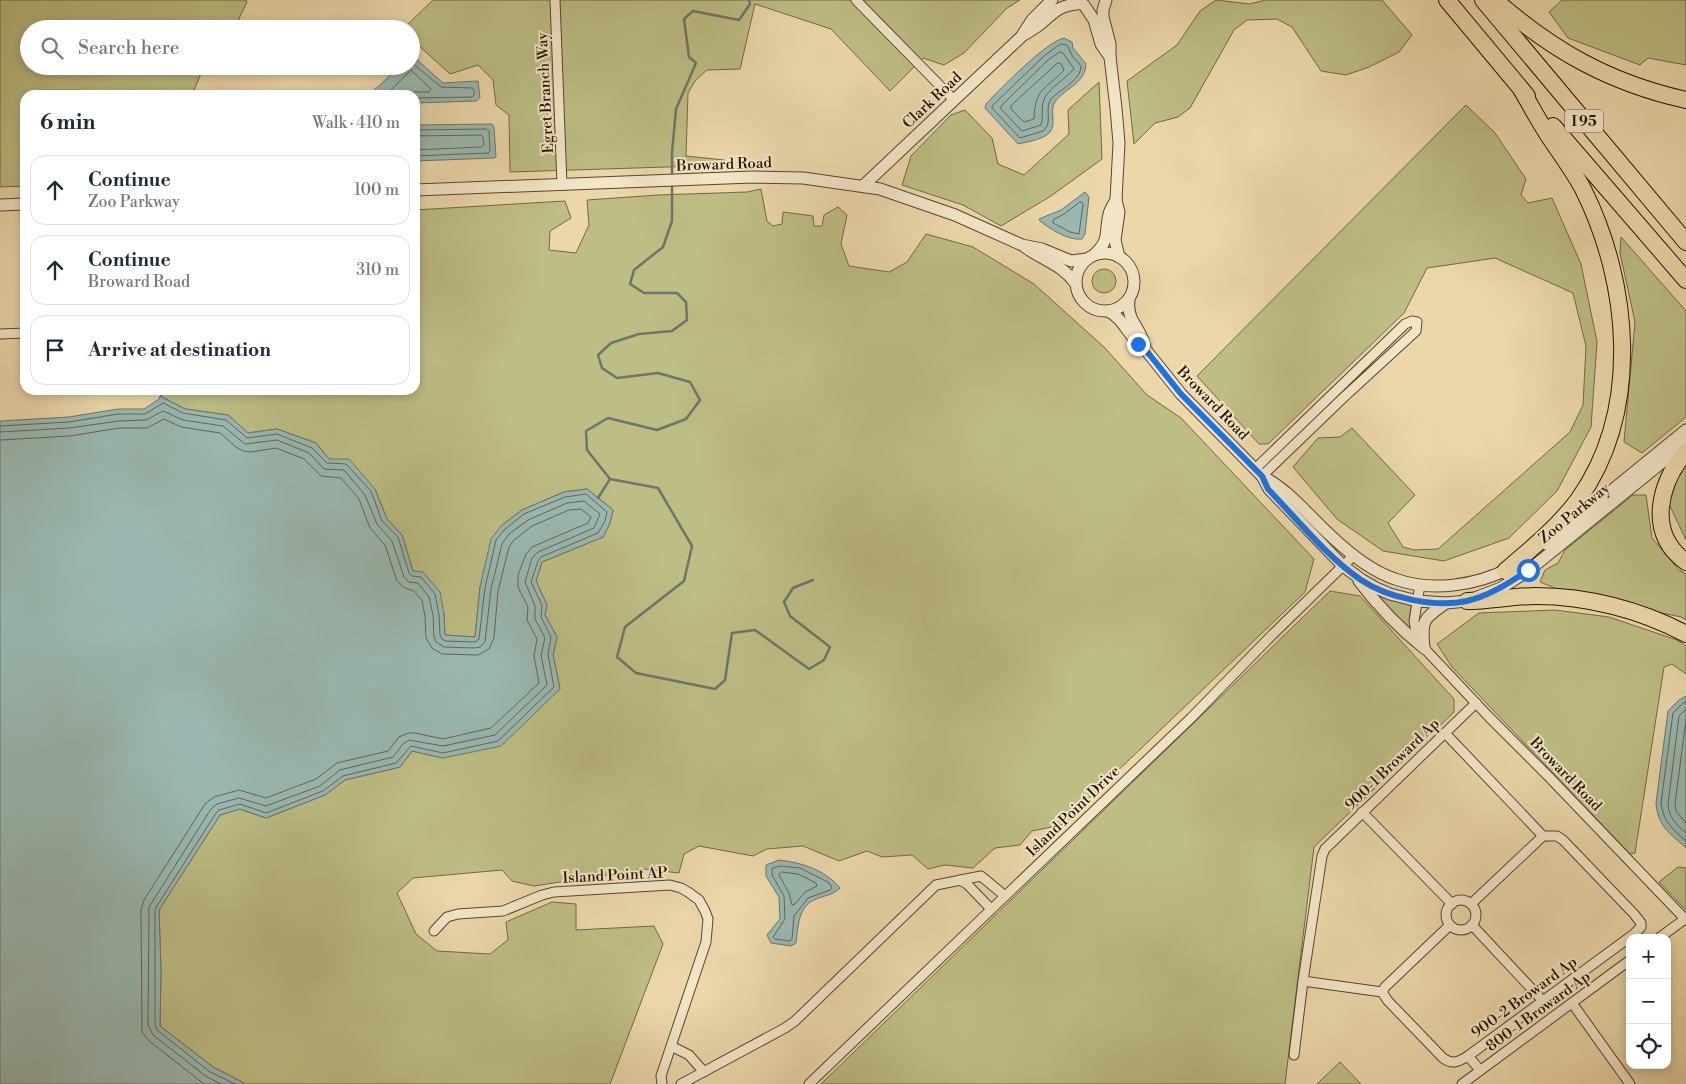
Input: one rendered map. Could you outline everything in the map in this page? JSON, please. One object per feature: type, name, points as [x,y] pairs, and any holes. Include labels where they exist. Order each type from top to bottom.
[{"type":"highway","name":"I 95","points":[[1447,0],[1686,280]]},
{"type":"highway","name":"I 95","points":[[1483,0],[1686,242]]},
{"type":"highway","points":[[1495,0],[1530,30],[1589,66],[1612,78],[1638,88],[1686,100]]},
{"type":"highway","points":[[1505,571],[1563,518],[1588,484],[1610,437],[1618,403],[1621,368],[1621,335],[1617,294],[1603,238],[1582,188],[1521,89]]},
{"type":"highway","points":[[1686,451],[1677,462],[1664,489],[1661,522],[1664,534],[1675,552],[1686,562]]},
{"type":"highway","points":[[1467,601],[1535,596],[1579,599],[1621,608],[1673,627],[1686,634]]},
{"type":"street","name":"Egret Branch Way","points":[[555,0],[562,185]]},
{"type":"street","points":[[856,0],[954,100]]},
{"type":"street","name":"Clark Road","points":[[1022,36],[1032,20],[1052,0]]},
{"type":"street","points":[[1105,0],[1103,17],[1110,44],[1119,143],[1116,200],[1119,212],[1115,240],[1119,257]]},
{"type":"street","name":"Clark Road","points":[[863,186],[1022,36],[1038,26],[1058,8],[1077,3],[1092,5],[1105,0]]},
{"type":"street","points":[[1077,3],[1094,20],[1101,44],[1110,57]]},
{"type":"street","name":"Broward Road","points":[[420,190],[774,177],[802,178],[863,186],[908,198],[955,215],[1022,245],[1038,257],[1062,268],[1076,284]]},
{"type":"street","points":[[1090,257],[1110,254],[1119,257],[1130,267],[1134,283],[1129,299],[1123,305],[1108,311],[1100,311],[1086,304],[1077,291],[1076,284],[1078,270],[1090,257],[1100,249],[1106,239],[1109,214],[1116,200]]},
{"type":"street","points":[[0,205],[20,204]]},
{"type":"street","name":"Broward Road","points":[[1022,245],[1042,249],[1071,260],[1090,257]]},
{"type":"street","name":"Broward Road","points":[[1129,299],[1130,317],[1144,340],[1145,349]]},
{"type":"street","name":"Broward Road","points":[[1108,311],[1116,316],[1181,394],[1259,472],[1276,483],[1333,538],[1354,555],[1385,575],[1410,583],[1420,584]]},
{"type":"street","points":[[1412,321],[1417,322],[1416,331],[1259,472],[1405,324],[1412,321]]},
{"type":"street","points":[[0,334],[20,334]]},
{"type":"street","name":"Zoo Parkway","points":[[1420,584],[1434,586],[1455,585],[1473,582],[1505,571],[1536,552],[1686,430]]},
{"type":"street","name":"Zoo Parkway","points":[[1417,601],[1446,603],[1467,601],[1501,588],[1528,570],[1686,443]]},
{"type":"street","name":"Broward Road","points":[[1259,472],[1268,489],[1343,566],[1376,588],[1417,601]]},
{"type":"street","name":"Island Point Drive","points":[[809,1084],[1190,718],[1354,555]]},
{"type":"street","points":[[1354,574],[1369,594],[1402,629],[1424,648]]},
{"type":"street","points":[[1420,584],[1414,626],[1424,648]]},
{"type":"street","points":[[1424,648],[1422,630],[1424,624],[1431,614],[1446,603]]},
{"type":"street","name":"Broward Road","points":[[1424,648],[1686,919]]},
{"type":"street","name":"900-1 Broward Ap","points":[[1303,981],[1322,856],[1328,846],[1476,703]]},
{"type":"street","points":[[1445,733],[1542,836],[1471,904]]},
{"type":"street","points":[[1362,812],[1452,904]]},
{"type":"street","name":"900-2 Broward Ap","points":[[1382,992],[1388,1001],[1443,1058],[1452,1063],[1458,1062],[1641,927],[1641,923],[1634,914],[1563,840],[1556,836],[1542,836]]},
{"type":"street","points":[[681,1084],[795,1021],[936,885],[982,876],[1005,896]]},
{"type":"street","points":[[960,880],[967,884],[991,909]]},
{"type":"street","name":"Island Point AP","points":[[434,931],[447,917],[458,914],[503,912],[542,895],[554,892],[670,885],[688,892],[699,900],[705,910],[708,919],[708,931],[661,1076],[662,1084]]},
{"type":"street","points":[[1464,901],[1471,904],[1476,917],[1472,925],[1458,930],[1450,925],[1446,916],[1448,907],[1464,901]]},
{"type":"street","points":[[1665,934],[1686,919]]},
{"type":"street","points":[[1294,1055],[1303,981],[1382,992],[1450,925]]},
{"type":"street","points":[[1472,925],[1543,1000]]},
{"type":"street","name":"800-1 Broward Ap","points":[[1462,1084],[1626,963]]},
{"type":"street","points":[[1572,1003],[1630,1084]]},
{"type":"street","points":[[671,1046],[689,1055],[704,1072]]},
{"type":"street","points":[[1468,1056],[1480,1070]]},
{"type":"green space","points":[[0,0],[246,0],[247,2],[238,20],[20,20],[20,75],[200,75],[194,90],[20,90],[20,186],[0,187]]},
{"type":"green space","points":[[433,0],[1020,0],[1007,8],[964,53],[944,65],[923,58],[890,91],[831,29],[755,4],[740,69],[707,70],[695,81],[688,93],[686,156],[724,160],[725,162],[722,164],[698,166],[510,172],[509,115],[496,105],[493,80],[478,65],[450,74],[420,47],[420,20],[412,20]]},
{"type":"green space","points":[[1216,0],[1250,4],[1265,0],[1382,0],[1412,35],[1399,52],[1369,67],[1346,75],[1321,71],[1292,27],[1277,19],[1247,20],[1234,30],[1190,108],[1178,117],[1155,123],[1134,144],[1127,81],[1177,45],[1200,11]]},
{"type":"green space","points":[[1562,0],[1686,0],[1686,65],[1648,58],[1640,65],[1568,38],[1549,12]]},
{"type":"green space","points":[[1099,82],[1102,159],[1051,196],[1001,226],[963,205],[902,185],[911,156],[951,115],[965,110],[992,138],[998,164],[1024,175],[1069,134],[1068,110]]},
{"type":"green space","points":[[1466,105],[1495,133],[1526,179],[1521,195],[1528,203],[1552,198],[1581,264],[1597,342],[1591,427],[1557,491],[1509,538],[1444,561],[1383,551],[1337,519],[1293,467],[1318,438],[1340,437],[1352,428],[1415,495],[1388,523],[1403,547],[1414,550],[1438,549],[1570,432],[1583,405],[1586,346],[1573,293],[1495,258],[1427,268],[1404,313],[1268,444],[1259,444],[1197,376]]},
{"type":"green space","points":[[761,189],[767,221],[773,226],[782,224],[783,212],[813,216],[814,226],[822,226],[824,215],[838,207],[847,215],[841,244],[849,266],[889,272],[907,262],[926,234],[973,247],[1034,284],[1105,348],[1147,395],[1181,418],[1314,559],[1305,592],[1086,801],[1066,824],[1032,831],[1020,845],[995,848],[973,868],[945,865],[928,869],[912,855],[882,857],[867,851],[839,861],[803,846],[767,849],[753,856],[699,846],[684,854],[679,873],[644,869],[534,886],[512,881],[502,870],[413,878],[397,893],[416,934],[437,951],[490,954],[508,940],[506,922],[552,902],[576,904],[576,930],[654,926],[663,944],[610,1084],[246,1084],[213,1067],[160,1026],[159,910],[220,815],[240,809],[266,818],[325,795],[345,780],[400,767],[412,751],[443,758],[560,689],[553,655],[557,637],[545,615],[547,605],[536,581],[542,562],[603,537],[610,523],[613,510],[587,489],[564,492],[522,510],[501,526],[480,587],[475,637],[445,635],[444,614],[413,571],[402,535],[387,519],[375,489],[329,459],[316,443],[277,429],[248,433],[228,415],[185,409],[160,396],[420,395],[420,210],[565,201],[571,218],[550,231],[549,250],[576,253],[589,225],[587,200],[747,192]]},
{"type":"green space","points":[[1621,237],[1686,311],[1686,417],[1642,453],[1624,442],[1635,322],[1620,253]]},
{"type":"green space","points":[[1104,269],[1112,273],[1116,281],[1112,289],[1104,293],[1096,289],[1092,281],[1096,273]]},
{"type":"green space","points":[[1686,463],[1686,540],[1669,504],[1679,472]]},
{"type":"green space","points":[[1633,495],[1646,495],[1652,538],[1679,570],[1686,574],[1686,620],[1681,617],[1567,593],[1540,582],[1545,570],[1558,563],[1565,550]]},
{"type":"green space","points":[[1330,591],[1360,596],[1454,699],[1454,712],[1314,847],[1285,1084],[821,1084]]},
{"type":"green space","points":[[1378,595],[1412,605],[1410,629],[1376,597]]},
{"type":"green space","points":[[1555,610],[1609,617],[1677,640],[1686,646],[1686,674],[1672,664],[1664,667],[1635,853],[1630,854],[1452,667],[1437,644],[1479,613]]},
{"type":"green space","points":[[1678,867],[1686,868],[1686,910],[1659,882]]},
{"type":"green space","points":[[1340,1062],[1361,1084],[1317,1084]]},
{"type":"water","points":[[1064,38],[1072,42],[1073,48],[1086,64],[1085,71],[1078,81],[1059,97],[1053,105],[1053,124],[1050,132],[1040,138],[1018,144],[985,108],[986,104],[1035,57],[1056,41]]},
{"type":"water","points":[[420,62],[443,83],[478,81],[480,98],[476,101],[420,103],[420,90],[374,90],[390,75],[420,75]]},
{"type":"water","points":[[492,124],[494,127],[496,157],[420,161],[420,125]]},
{"type":"water","points":[[1085,192],[1089,197],[1085,234],[1082,239],[1071,238],[1054,231],[1040,221],[1039,219],[1061,210]]},
{"type":"water","points":[[160,396],[185,409],[228,415],[248,433],[277,429],[316,443],[329,459],[349,459],[375,489],[387,519],[402,535],[413,571],[423,572],[440,592],[445,635],[475,637],[480,587],[491,539],[501,526],[522,510],[564,492],[587,489],[613,510],[610,523],[603,537],[542,562],[536,581],[547,605],[545,615],[557,637],[553,655],[560,689],[501,746],[443,758],[412,751],[400,767],[345,780],[325,795],[266,818],[240,809],[220,815],[159,910],[160,1026],[213,1067],[246,1084],[0,1084],[0,421],[69,417],[118,409],[144,409],[159,399]]},
{"type":"water","points":[[1686,696],[1686,848],[1662,824],[1656,803],[1668,711]]},
{"type":"water","points":[[779,860],[812,868],[834,881],[840,888],[809,903],[800,918],[796,943],[791,946],[771,943],[767,935],[780,919],[779,897],[766,876],[766,865]]},
{"type":"waterway","points":[[672,176],[676,109],[696,63],[689,57],[684,19],[693,11],[739,20],[750,4],[749,0]]},
{"type":"waterway","points":[[598,498],[610,479],[587,450],[586,431],[608,418],[657,430],[686,419],[700,400],[690,382],[658,373],[617,378],[602,368],[598,355],[611,343],[639,334],[672,331],[687,320],[686,302],[677,293],[644,293],[630,284],[634,270],[663,247],[672,221],[672,184]]},
{"type":"waterway","points":[[610,479],[658,488],[692,546],[684,581],[625,627],[617,657],[636,673],[715,689],[725,680],[732,633],[755,630],[809,669],[824,660],[830,647],[790,616],[784,602],[793,588],[813,580]]},
{"type":"route","points":[[1138,344],[1145,349],[1181,394],[1262,476],[1268,489],[1343,566],[1362,580],[1390,594],[1404,598],[1446,603],[1467,601],[1485,595],[1501,588],[1528,570]]}]
